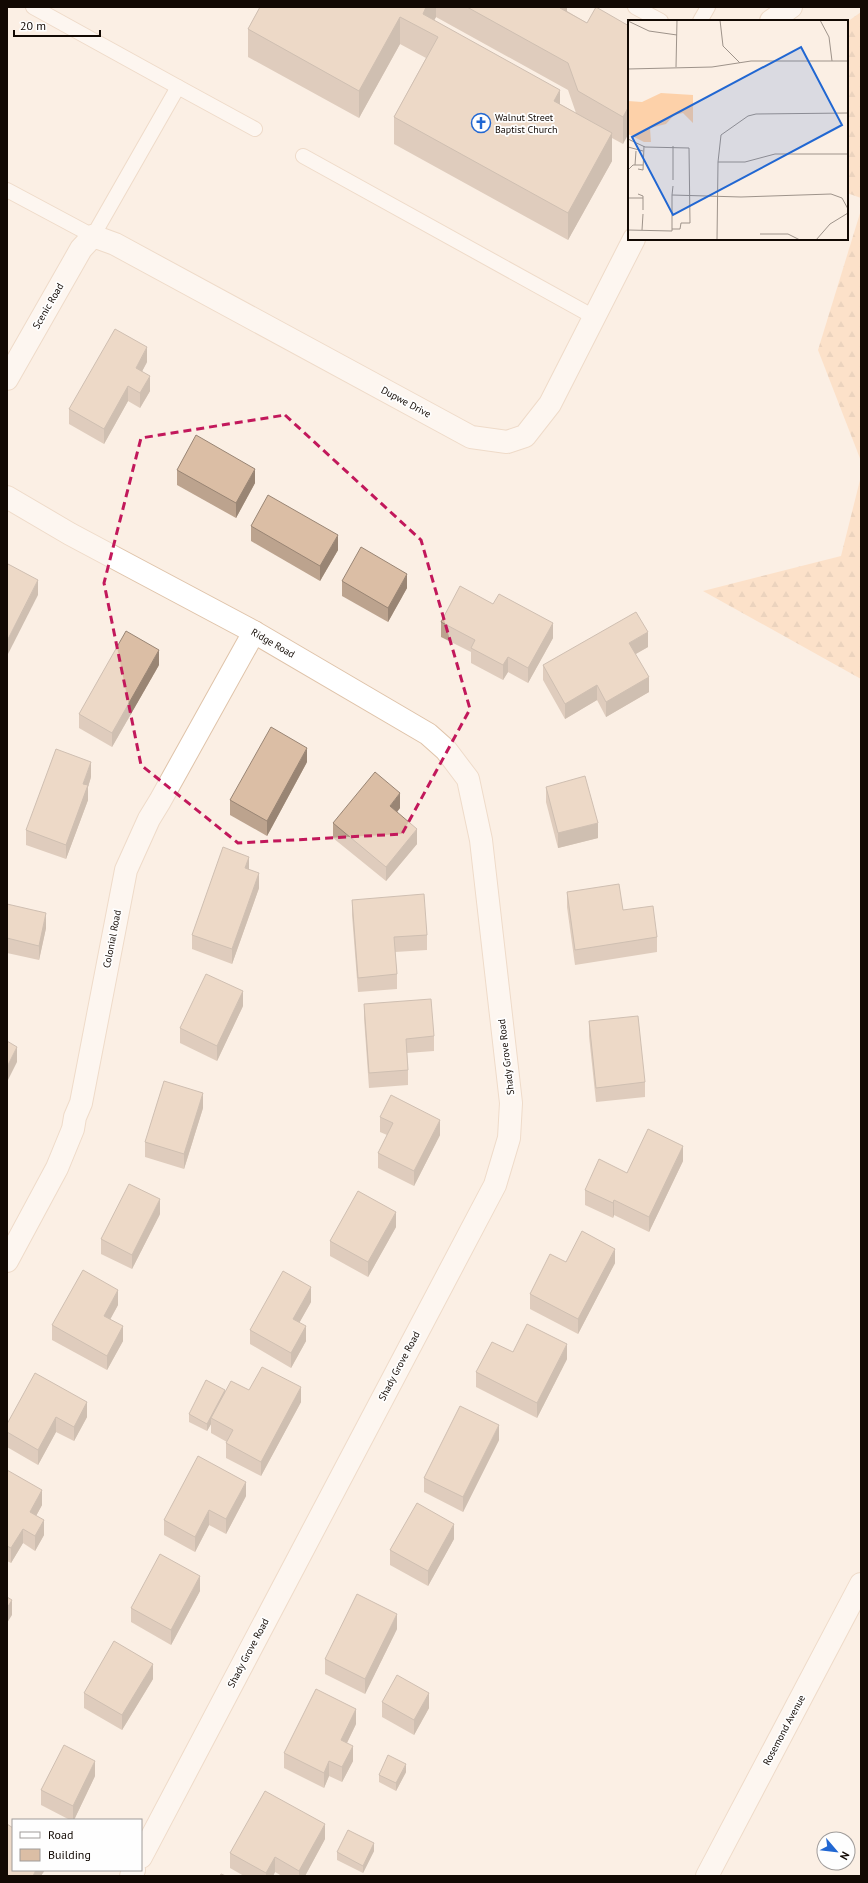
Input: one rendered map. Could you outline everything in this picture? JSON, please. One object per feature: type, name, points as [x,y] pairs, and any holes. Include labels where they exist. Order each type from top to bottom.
[{"type":"street","points":[[773,20],[791,7]]},
{"type":"street","name":"Dupwe Drive","points":[[93,236],[115,244],[471,437],[507,442],[525,436],[550,404],[633,240]]},
{"type":"street","name":"Scenic Road","points":[[7,379],[81,249],[93,236]]},
{"type":"street","name":"Ridge Road","points":[[7,497],[70,534],[254,632],[428,734],[446,750],[468,779],[481,840]]},
{"type":"street","name":"Colonial Road","points":[[7,1261],[57,1168],[73,1129],[75,1117],[81,1103],[126,870],[149,819],[254,632]]},
{"type":"street","name":"Shady Grove Road","points":[[142,1855],[495,1185],[509,1138],[512,1103],[481,840]]},
{"type":"street","name":"Rosemond Avenue","points":[[707,1876],[861,1584]]},
{"type":"lane","points":[[33,7],[255,130]]},
{"type":"lane","points":[[635,7],[659,20]]},
{"type":"lane","points":[[701,20],[708,7]]},
{"type":"lane","points":[[7,190],[93,236],[178,87]]},
{"type":"lane","points":[[303,156],[594,317]]},
{"type":"highlighted area","points":[[285,415],[421,540],[470,709],[402,834],[238,843],[141,765],[104,583],[141,438]]},
{"type":"green space","points":[[861,12],[861,198],[848,193],[848,21]]},
{"type":"green space","points":[[861,210],[861,461],[818,350]]},
{"type":"green space","points":[[861,476],[861,679],[703,591],[841,556]]},
{"type":"building","points":[[260,7],[426,7],[423,14],[560,90],[554,101],[612,133],[568,213],[394,117],[438,37],[400,17],[359,91],[248,29]]},
{"type":"building","points":[[467,7],[560,7],[587,23],[596,7],[628,25],[628,108],[623,117],[578,91],[568,63]]},
{"type":"building","points":[[115,329],[147,347],[136,368],[150,376],[140,393],[128,386],[104,429],[69,409]]},
{"type":"building","points":[[196,435],[255,469],[236,503],[177,470]]},
{"type":"building","points":[[268,495],[338,535],[320,566],[251,526]]},
{"type":"building","points":[[361,547],[407,574],[388,608],[342,581]]},
{"type":"building","points":[[8,564],[38,580],[7,641],[7,566]]},
{"type":"building","points":[[460,586],[493,604],[499,594],[553,623],[528,668],[508,657],[503,665],[471,648],[475,640],[441,622]]},
{"type":"building","points":[[636,612],[648,632],[629,643],[649,677],[606,702],[597,685],[565,704],[543,665]]},
{"type":"building","points":[[126,631],[159,650],[112,733],[79,714]]},
{"type":"building","points":[[271,727],[307,748],[267,821],[230,800]]},
{"type":"building","points":[[56,749],[91,762],[83,784],[88,785],[66,845],[26,830]]},
{"type":"building","points":[[375,772],[400,793],[390,806],[417,829],[386,867],[333,823]]},
{"type":"building","points":[[585,776],[598,823],[558,833],[546,787]]},
{"type":"building","points":[[223,847],[249,857],[245,868],[259,873],[232,949],[192,935]]},
{"type":"building","points":[[619,884],[623,910],[653,906],[657,937],[575,950],[567,892]]},
{"type":"building","points":[[424,894],[427,935],[394,937],[397,974],[358,978],[352,900]]},
{"type":"building","points":[[7,904],[46,913],[39,946],[7,938]]},
{"type":"building","points":[[206,974],[243,991],[217,1046],[180,1028]]},
{"type":"building","points":[[431,999],[434,1036],[406,1039],[408,1070],[369,1073],[364,1004]]},
{"type":"building","points":[[638,1016],[645,1082],[596,1088],[589,1021]]},
{"type":"building","points":[[7,1041],[17,1047],[7,1067]]},
{"type":"building","points":[[164,1081],[203,1093],[184,1154],[145,1142]]},
{"type":"building","points":[[391,1095],[440,1120],[414,1171],[378,1153],[393,1123],[380,1117]]},
{"type":"building","points":[[648,1129],[683,1146],[649,1217],[614,1200],[613,1203],[585,1190],[599,1159],[627,1173]]},
{"type":"building","points":[[129,1184],[160,1199],[132,1255],[101,1239]]},
{"type":"building","points":[[358,1191],[396,1212],[368,1262],[330,1241]]},
{"type":"building","points":[[582,1231],[615,1249],[578,1319],[530,1294],[550,1254],[566,1262]]},
{"type":"building","points":[[83,1270],[118,1290],[104,1316],[123,1326],[107,1356],[52,1325]]},
{"type":"building","points":[[283,1271],[311,1287],[293,1319],[306,1326],[291,1353],[250,1330]]},
{"type":"building","points":[[527,1324],[567,1344],[537,1403],[476,1372],[492,1342],[513,1352]]},
{"type":"building","points":[[262,1367],[301,1387],[261,1462],[226,1443],[233,1430],[211,1418],[231,1381],[249,1390]]},
{"type":"building","points":[[35,1373],[87,1402],[74,1427],[56,1417],[38,1450],[7,1432],[7,1424]]},
{"type":"building","points":[[206,1380],[225,1390],[207,1424],[189,1414]]},
{"type":"building","points":[[460,1406],[499,1425],[463,1497],[424,1478]]},
{"type":"building","points":[[198,1456],[246,1482],[226,1519],[209,1510],[195,1537],[164,1520]]},
{"type":"building","points":[[7,1470],[42,1490],[30,1512],[44,1520],[35,1536],[23,1529],[11,1548],[7,1546]]},
{"type":"building","points":[[417,1503],[454,1524],[428,1571],[390,1550]]},
{"type":"building","points":[[160,1554],[200,1576],[171,1630],[131,1608]]},
{"type":"building","points":[[357,1594],[397,1614],[365,1679],[325,1659]]},
{"type":"building","points":[[7,1597],[12,1600],[7,1608]]},
{"type":"building","points":[[114,1641],[153,1664],[122,1715],[84,1693]]},
{"type":"building","points":[[397,1675],[429,1693],[414,1720],[382,1702]]},
{"type":"building","points":[[316,1689],[356,1709],[341,1740],[353,1746],[342,1767],[329,1761],[324,1773],[284,1753]]},
{"type":"building","points":[[64,1745],[95,1761],[73,1806],[41,1790]]},
{"type":"building","points":[[388,1755],[406,1764],[396,1783],[379,1775]]},
{"type":"building","points":[[265,1791],[325,1824],[299,1871],[275,1857],[266,1873],[230,1853]]},
{"type":"building","points":[[7,1824],[12,1827],[12,1871],[36,1871],[33,1876],[7,1876]]},
{"type":"building","points":[[348,1830],[374,1843],[363,1866],[337,1852]]},
{"type":"place","name":"Walnut Street Baptist Church","points":[[481,123]]}]
